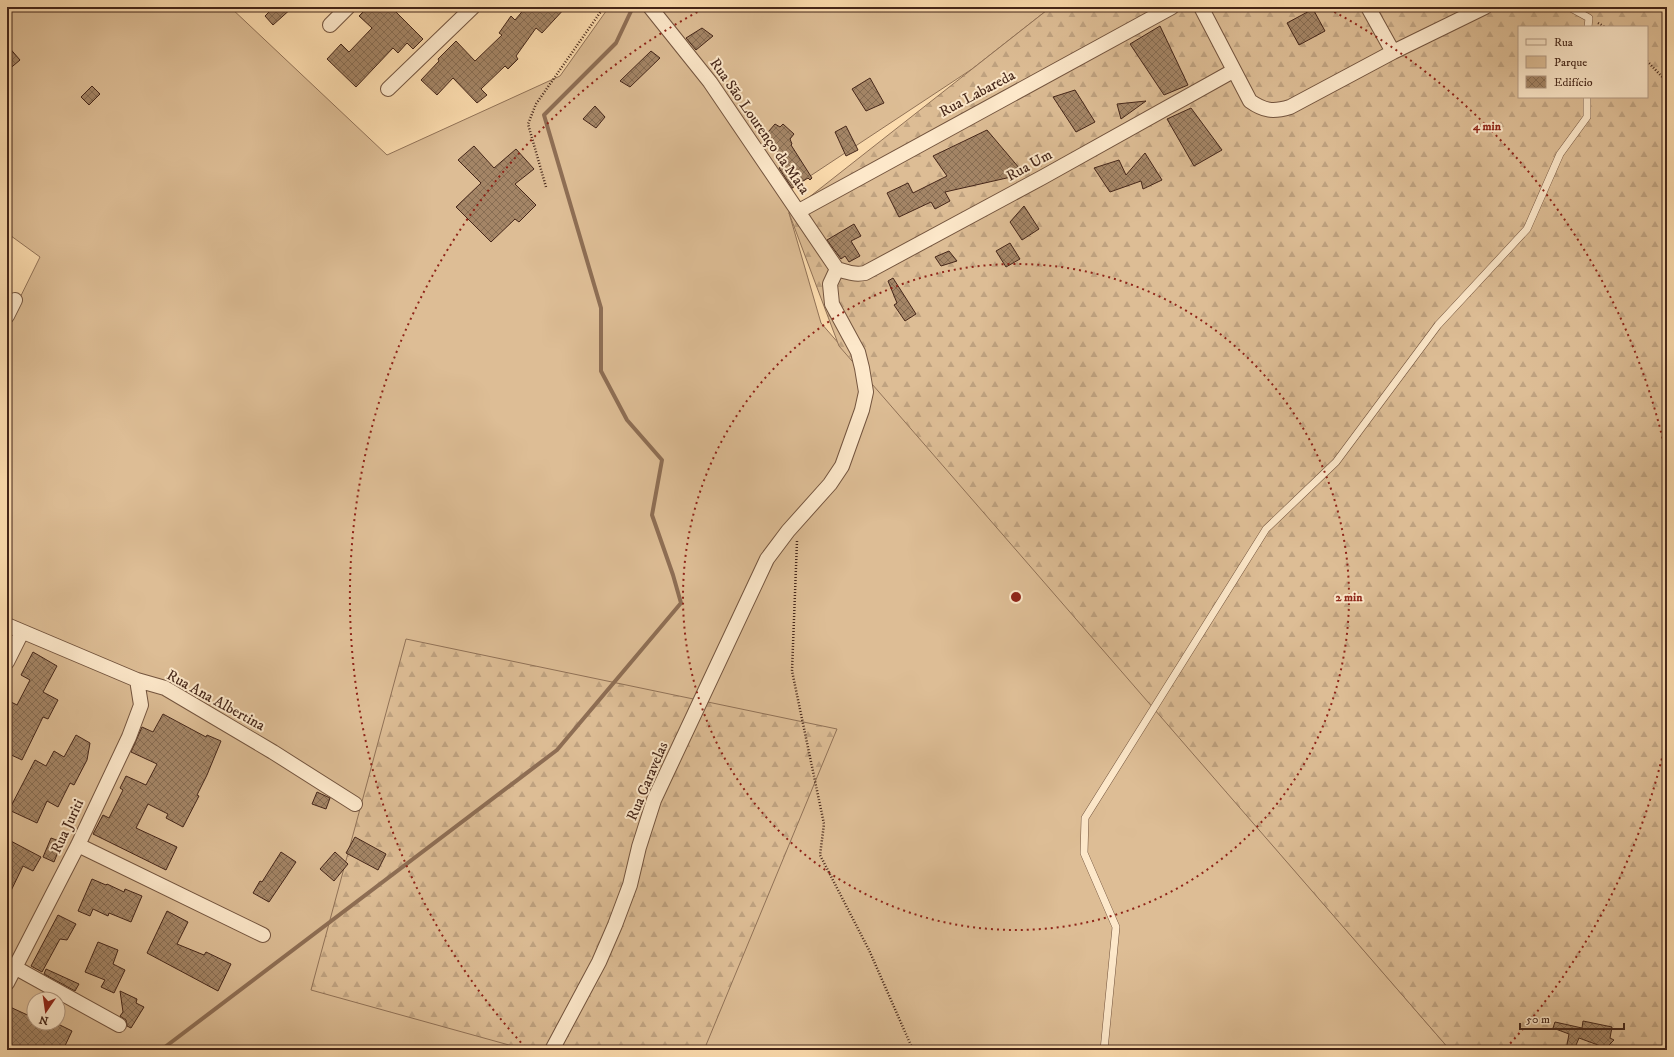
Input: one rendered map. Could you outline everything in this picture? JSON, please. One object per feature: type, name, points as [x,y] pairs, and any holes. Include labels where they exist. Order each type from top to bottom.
[{"type":"street","points":[[330,25],[348,7]]},
{"type":"street","points":[[388,89],[473,7]]},
{"type":"street","name":"Rua São Lourenço da Mata","points":[[650,7],[710,82],[837,269]]},
{"type":"street","name":"Rua Labareda","points":[[799,211],[1172,7]]},
{"type":"street","points":[[1201,7],[1250,101],[1258,107],[1277,111],[1290,107],[1393,52],[1485,7]]},
{"type":"street","points":[[1368,7],[1393,52]]},
{"type":"street","name":"Rua Um","points":[[837,269],[850,273],[865,273],[1043,177],[1234,71]]},
{"type":"street","name":"Rua Caravelas","points":[[552,1050],[599,962],[630,885],[639,847],[654,800],[767,559],[788,531],[830,484],[842,466],[862,410],[866,392],[858,352],[832,304],[830,284],[837,269]]},
{"type":"street","points":[[7,316],[15,300]]},
{"type":"street","name":"Rua Ana Albertina","points":[[7,625],[137,680],[165,688],[273,752],[355,804]]},
{"type":"street","points":[[7,662],[22,632]]},
{"type":"street","name":"Rua Juriti","points":[[7,982],[16,968],[78,845],[129,737],[141,705],[137,680]]},
{"type":"street","points":[[78,845],[263,935]]},
{"type":"street","points":[[16,968],[119,1025]]},
{"type":"lane","points":[[1569,7],[1589,18],[1588,26]]},
{"type":"lane","points":[[1104,1050],[1116,927],[1084,853],[1085,818],[1266,529],[1336,462],[1438,325],[1527,229],[1560,154],[1587,117],[1587,98]]},
{"type":"path","points":[[546,187],[528,124],[536,104],[604,7]]},
{"type":"path","points":[[1648,62],[1667,82]]},
{"type":"path","points":[[798,521],[792,671],[824,824],[820,855],[869,950],[913,1050]]},
{"type":"green space","points":[[7,7],[230,7],[387,155],[560,76],[609,7],[1051,7],[972,69],[792,188],[789,213],[821,323],[1450,1050],[7,1050],[7,324],[40,257],[7,233]]},
{"type":"green space","points":[[1051,7],[1667,7],[1667,1050],[1450,1050],[839,346],[789,213]]},
{"type":"green space","points":[[406,639],[837,729],[704,1050],[527,1050],[311,990]]},
{"type":"building","points":[[264,7],[293,7],[273,25],[265,16],[269,12]]},
{"type":"building","points":[[368,7],[391,7],[423,39],[413,49],[407,43],[398,53],[393,48],[356,87],[327,59],[341,44],[349,52],[372,28],[359,16]]},
{"type":"building","points":[[526,7],[566,7],[542,33],[536,28],[516,56],[518,59],[508,69],[505,66],[481,89],[487,95],[477,103],[453,78],[437,95],[421,80],[439,61],[438,59],[456,41],[475,61],[502,35],[499,33],[511,16],[515,20]]},
{"type":"building","points":[[1313,9],[1325,31],[1299,45],[1287,23]]},
{"type":"building","points":[[1160,26],[1188,85],[1164,95],[1130,44]]},
{"type":"building","points":[[702,28],[713,36],[696,50],[686,38]]},
{"type":"building","points":[[7,45],[20,60],[7,71]]},
{"type":"building","points":[[651,51],[660,58],[630,87],[620,81]]},
{"type":"building","points":[[870,78],[884,103],[866,111],[852,89]]},
{"type":"building","points":[[92,86],[100,94],[89,105],[81,97]]},
{"type":"building","points":[[1075,90],[1095,122],[1076,132],[1053,97]]},
{"type":"building","points":[[1146,101],[1121,119],[1117,104]]},
{"type":"building","points":[[595,106],[605,117],[596,128],[583,119]]},
{"type":"building","points":[[1191,108],[1222,150],[1194,166],[1167,119]]},
{"type":"building","points":[[775,124],[780,127],[783,124],[794,134],[790,139],[791,145],[812,178],[810,180],[808,178],[792,188],[779,168],[789,162],[762,139]]},
{"type":"building","points":[[846,126],[858,150],[846,156],[835,132]]},
{"type":"building","points":[[987,130],[1020,169],[1020,175],[945,192],[950,201],[935,209],[931,202],[899,217],[887,193],[908,183],[913,193],[947,176],[933,156]]},
{"type":"building","points":[[474,146],[494,168],[516,149],[534,169],[515,184],[536,205],[519,222],[515,219],[491,242],[456,207],[481,183],[458,160]]},
{"type":"building","points":[[1145,153],[1162,180],[1143,189],[1141,181],[1110,192],[1094,168],[1119,160],[1126,175]]},
{"type":"building","points":[[1024,206],[1039,229],[1022,240],[1010,222]]},
{"type":"building","points":[[854,224],[861,236],[851,241],[860,256],[849,262],[845,256],[841,259],[827,240]]},
{"type":"building","points":[[1010,243],[1020,259],[1006,267],[996,251]]},
{"type":"building","points":[[949,251],[957,261],[941,266],[935,257]]},
{"type":"building","points":[[893,278],[916,314],[905,321],[894,305],[897,303],[888,281]]},
{"type":"building","points":[[33,652],[57,666],[43,692],[58,700],[48,719],[43,717],[22,760],[7,753],[7,700],[17,705],[30,680],[21,675]]},
{"type":"building","points":[[163,714],[206,737],[207,735],[221,741],[197,795],[199,796],[183,827],[166,818],[168,814],[148,804],[136,828],[177,847],[166,870],[93,834],[103,815],[109,818],[123,790],[120,788],[126,776],[146,785],[157,764],[131,752],[142,727],[153,732]]},
{"type":"building","points":[[76,735],[90,743],[87,760],[74,785],[70,783],[58,807],[47,801],[37,823],[9,810],[35,760],[46,766],[54,751],[64,757]]},
{"type":"building","points":[[317,792],[330,798],[326,809],[312,804]]},
{"type":"building","points":[[355,837],[386,854],[378,870],[346,853]]},
{"type":"building","points":[[51,838],[62,842],[54,862],[43,857]]},
{"type":"building","points":[[7,839],[41,857],[33,871],[23,866],[7,899]]},
{"type":"building","points":[[281,852],[296,862],[269,902],[253,893],[260,881],[262,882]]},
{"type":"building","points":[[335,852],[348,864],[334,881],[320,869]]},
{"type":"building","points":[[92,879],[124,892],[125,889],[142,896],[131,922],[109,913],[108,916],[93,909],[90,916],[78,911]]},
{"type":"building","points":[[167,911],[188,922],[177,944],[204,955],[206,952],[231,964],[218,991],[147,953]]},
{"type":"building","points":[[58,915],[76,924],[67,940],[60,939],[42,972],[31,966]]},
{"type":"building","points":[[98,942],[118,950],[113,964],[125,970],[114,993],[101,987],[105,980],[85,972]]},
{"type":"building","points":[[46,969],[79,984],[75,991],[44,974]]},
{"type":"building","points":[[120,991],[137,999],[136,1003],[144,1007],[131,1028],[127,1026],[126,1020],[120,1016],[123,1012]]},
{"type":"building","points":[[10,1007],[26,1014],[26,1031],[66,1031],[66,1028],[72,1031],[63,1050],[7,1050],[7,1013]]},
{"type":"building","points":[[1583,1021],[1612,1027],[1610,1038],[1614,1040],[1606,1048],[1579,1038],[1574,1050],[1566,1050],[1569,1034],[1553,1028],[1555,1022],[1582,1028]]},
{"type":"waterway","points":[[161,1050],[557,750],[681,603],[652,515],[662,460],[627,420],[601,371],[601,308],[544,115],[616,43],[633,7]]}]
